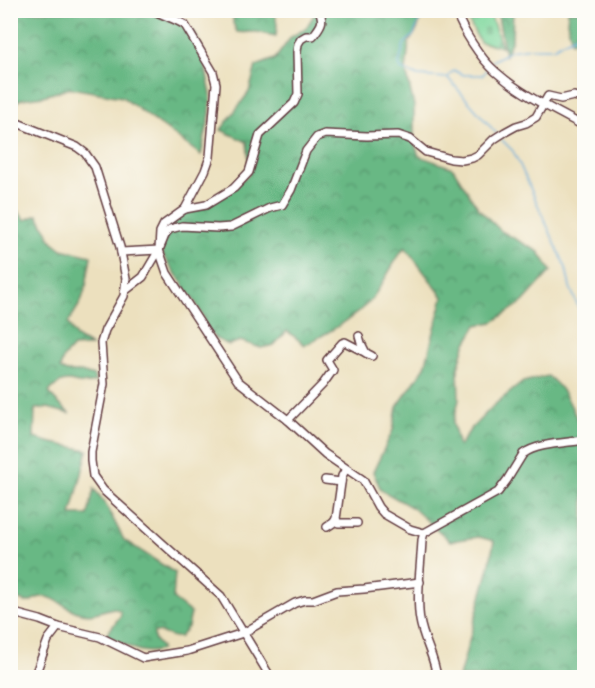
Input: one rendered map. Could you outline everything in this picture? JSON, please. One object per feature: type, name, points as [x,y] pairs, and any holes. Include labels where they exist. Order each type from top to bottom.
[{"type":"street","points":[[153,10],[185,25],[213,72],[216,84],[210,158],[185,209],[164,225],[160,232],[159,250],[167,273],[238,381],[288,420],[326,454],[363,480],[384,514],[410,529],[424,533],[498,492],[526,451],[585,440]]},
{"type":"street","points":[[185,209],[206,205],[234,188],[249,172],[260,135],[294,103],[298,94],[298,44],[306,36],[313,36],[322,23],[319,10]]},
{"type":"street","points":[[455,10],[478,51],[502,77],[542,104],[585,126]]},
{"type":"street","points":[[125,291],[143,277],[170,229],[182,226],[231,227],[270,208],[282,205],[291,190],[306,151],[317,137],[325,134],[398,135],[410,139],[426,152],[462,160],[478,155],[505,132],[536,117],[548,96],[561,99],[574,96],[585,99]]},
{"type":"street","points":[[10,120],[77,147],[85,153],[94,167],[121,252],[126,279],[125,291],[102,337],[104,384],[92,452],[93,476],[103,490],[221,596],[271,678]]},
{"type":"street","points":[[121,252],[159,250]]},
{"type":"street","points":[[585,330],[581,340],[585,358]]},
{"type":"street","points":[[288,420],[333,370],[327,360],[342,343],[345,342],[369,354],[360,343],[359,336]]},
{"type":"street","points":[[327,526],[333,524],[336,519],[342,476],[346,469]]},
{"type":"street","points":[[324,480],[341,482]]},
{"type":"street","points":[[336,519],[338,522],[357,523]]},
{"type":"street","points":[[424,533],[418,606],[420,621],[436,667],[437,678]]},
{"type":"street","points":[[10,612],[100,637],[142,658],[187,651],[243,633],[296,603],[313,600],[337,591],[420,582]]},
{"type":"street","points":[[34,678],[48,640],[58,627]]},
{"type":"green space","points":[[233,10],[275,11],[276,36],[257,32],[237,32],[233,23]]},
{"type":"green space","points":[[11,11],[197,11],[171,18],[195,33],[202,49],[211,95],[210,114],[201,155],[122,97],[71,88],[22,99],[11,104]]},
{"type":"green space","points":[[316,11],[425,11],[409,42],[406,71],[414,106],[414,142],[419,156],[453,168],[478,208],[501,231],[539,252],[551,271],[523,302],[493,322],[477,325],[465,345],[458,368],[459,400],[453,423],[459,447],[470,430],[494,405],[523,382],[548,376],[563,392],[579,423],[584,424],[584,677],[459,677],[489,568],[494,541],[479,537],[450,541],[413,508],[381,490],[373,472],[393,430],[397,407],[425,367],[443,297],[405,247],[370,301],[347,320],[305,345],[287,331],[274,345],[261,348],[240,341],[229,345],[216,339],[204,324],[196,303],[162,254],[161,238],[165,227],[187,211],[205,207],[250,174],[247,142],[221,130],[249,92],[256,66],[275,59],[291,37],[306,28]]},
{"type":"green space","points":[[463,11],[489,11],[502,47],[480,42]]},
{"type":"green space","points":[[497,11],[513,11],[512,40],[505,55]]},
{"type":"green space","points":[[568,11],[584,11],[584,37],[572,42],[567,22]]},
{"type":"green space","points":[[10,202],[25,220],[38,215],[52,241],[62,249],[91,256],[81,302],[68,323],[76,337],[91,346],[73,347],[63,358],[60,369],[94,376],[95,382],[88,384],[62,382],[49,392],[70,414],[48,408],[35,409],[34,438],[88,450],[71,515],[88,515],[94,489],[105,503],[124,540],[175,573],[173,599],[191,613],[188,627],[180,637],[154,632],[154,639],[161,650],[146,652],[106,635],[121,615],[120,611],[114,608],[86,614],[74,611],[50,598],[37,598],[24,602],[11,596]]},
{"type":"waterway","points":[[424,10],[413,36],[404,44],[399,64],[401,69],[418,76],[448,78],[496,133]]},
{"type":"waterway","points":[[492,61],[510,51],[553,48],[584,32]]},
{"type":"waterway","points":[[448,77],[455,71],[464,75],[483,75],[487,69]]},
{"type":"waterway","points":[[502,140],[513,151],[520,165],[566,268],[570,287],[582,316]]}]
